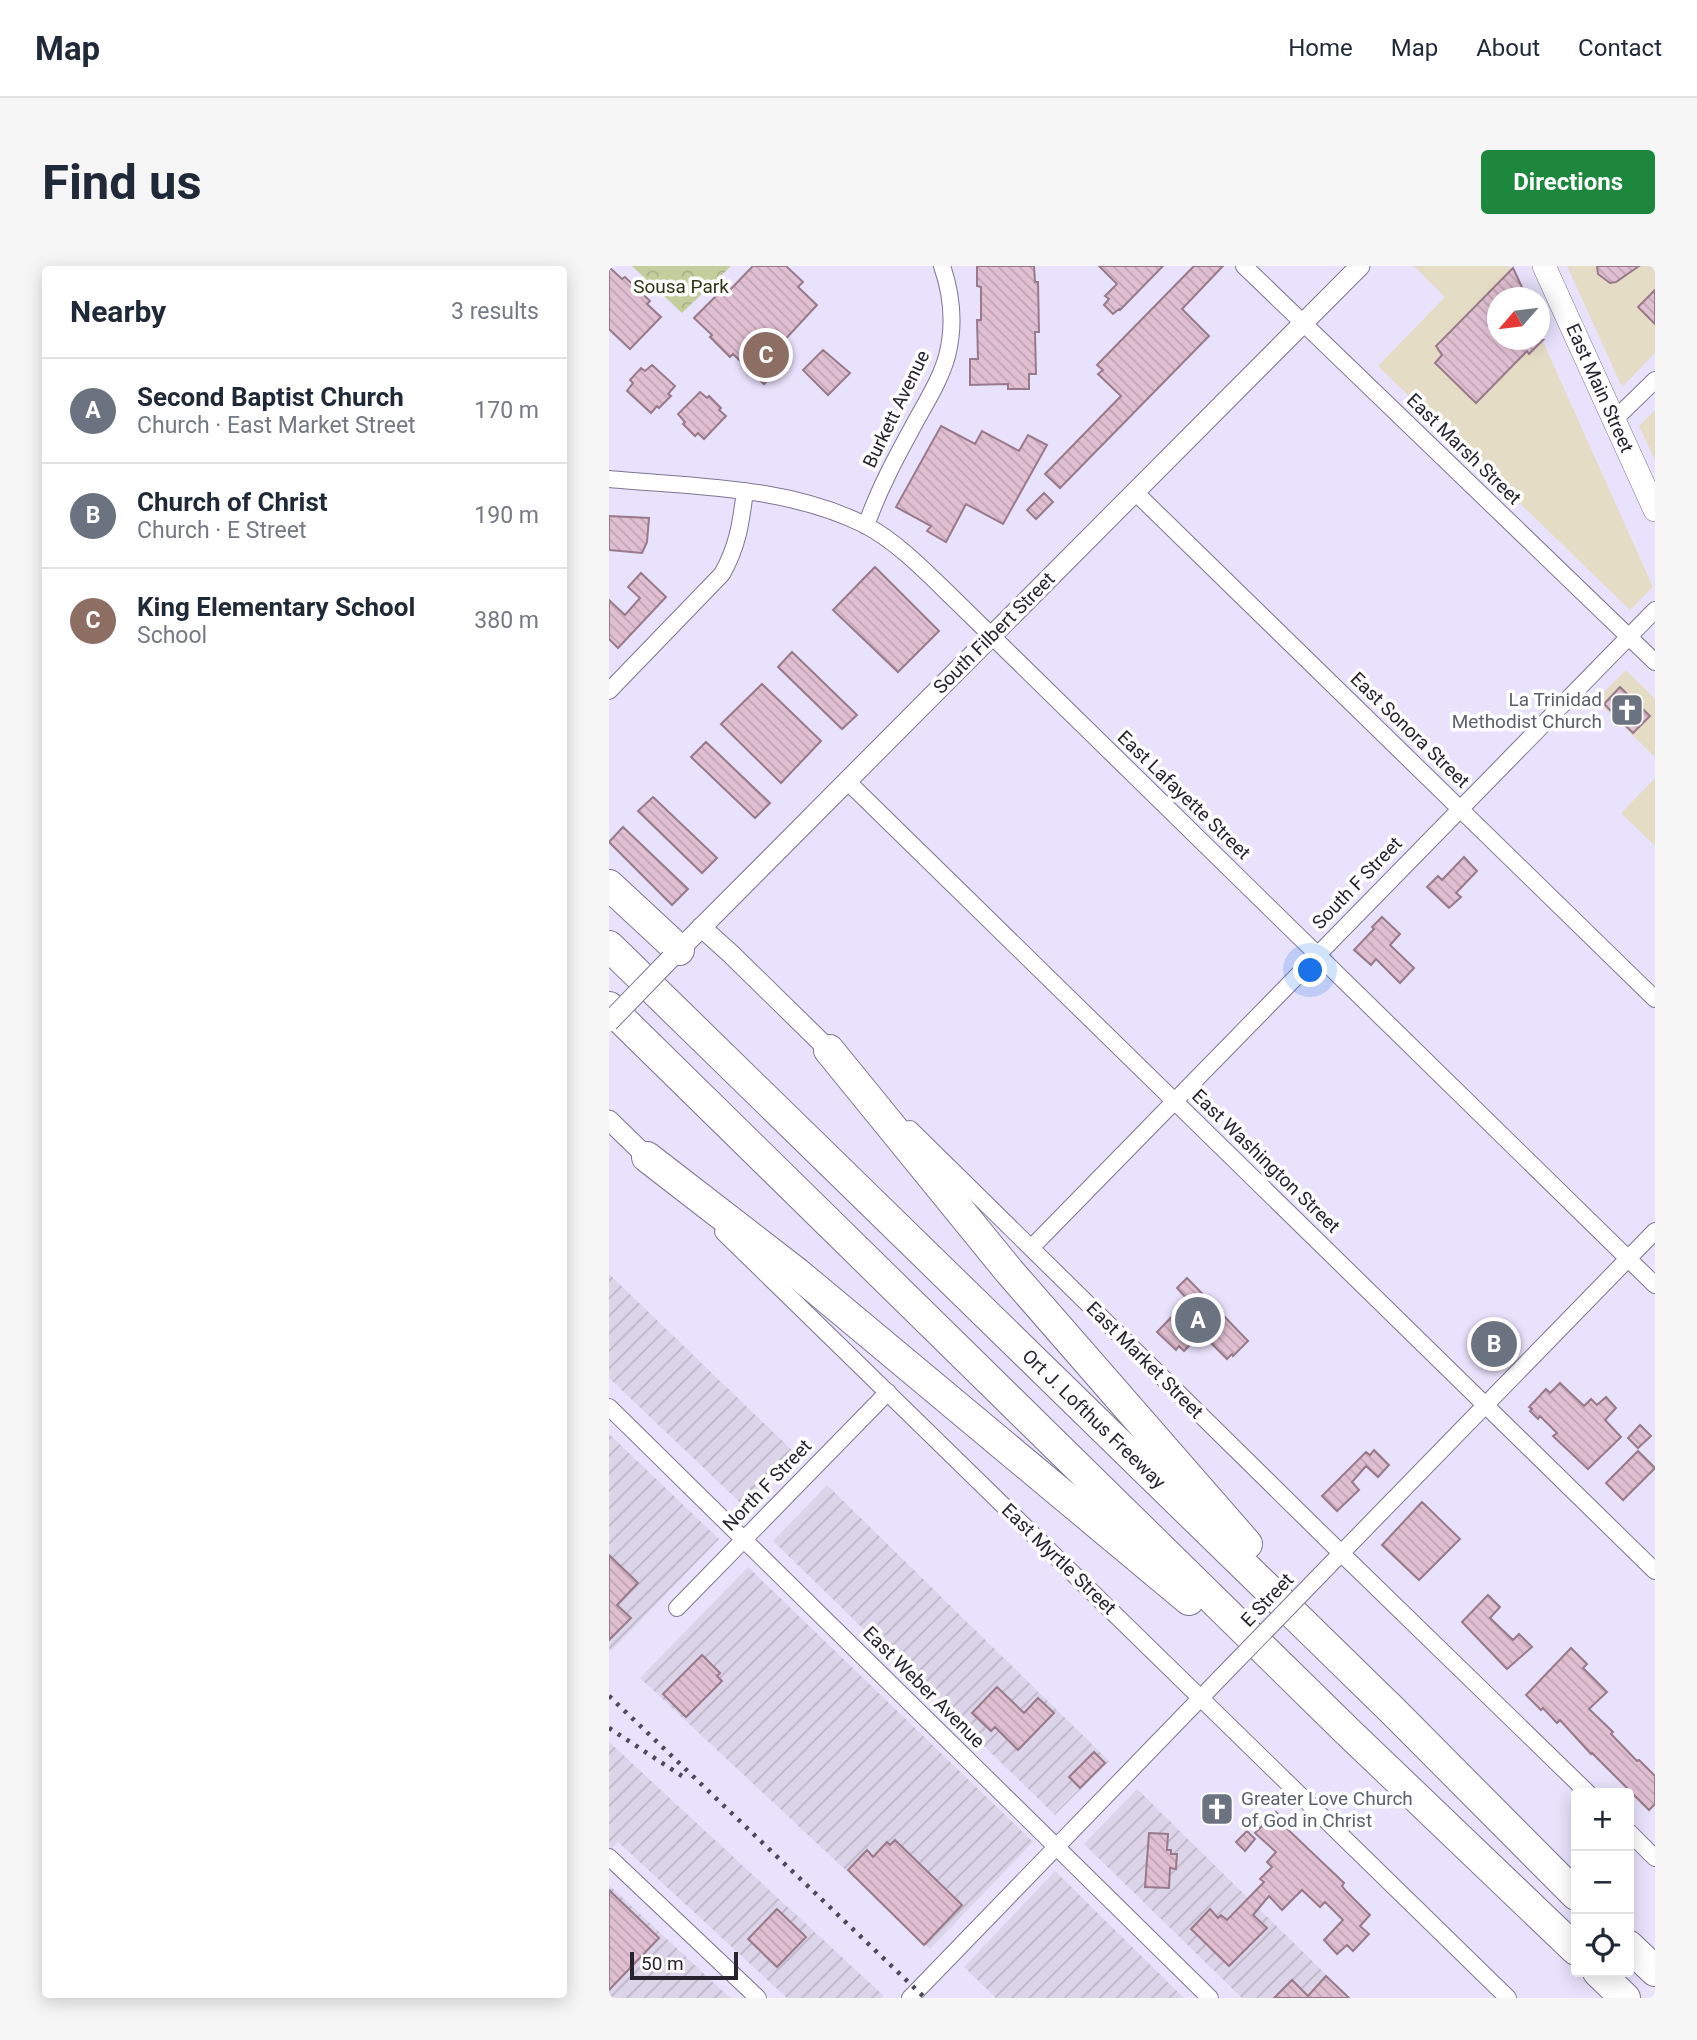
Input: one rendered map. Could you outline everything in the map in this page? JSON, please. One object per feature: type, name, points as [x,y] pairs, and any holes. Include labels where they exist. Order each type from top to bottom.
[{"type":"highway","points":[[609,885],[674,955]]},
{"type":"highway","name":"Ort J. Lofthus Freeway","points":[[609,946],[1392,1710],[1571,1890]]},
{"type":"highway","points":[[619,1004],[1346,1730],[1571,1945]]},
{"type":"highway","points":[[829,1051],[1009,1270],[1392,1710]]},
{"type":"highway","points":[[647,1157],[797,1273],[1346,1730]]},
{"type":"highway","points":[[1634,1951],[1655,1971]]},
{"type":"highway","points":[[1603,1977],[1625,1998]]},
{"type":"main road","name":"East Main Street","points":[[1544,266],[1655,510]]},
{"type":"street","name":"Burkett Avenue","points":[[866,526],[876,496],[933,388],[946,357],[951,330],[951,302],[942,266]]},
{"type":"street","name":"East Marsh Street","points":[[1244,266],[1655,662]]},
{"type":"street","name":"South Filbert Street","points":[[609,1022],[619,1004],[674,955],[1360,266]]},
{"type":"street","points":[[1614,420],[1655,380]]},
{"type":"street","name":"East Lafayette Street","points":[[609,479],[786,497],[866,526],[889,542],[930,576],[992,636],[1655,1285]]},
{"type":"street","points":[[609,691],[722,574],[733,555],[745,491]]},
{"type":"street","name":"East Sonora Street","points":[[1135,492],[1655,999]]},
{"type":"street","name":"South F Street","points":[[1031,1248],[1655,610]]},
{"type":"street","name":"East Washington Street","points":[[847,781],[1655,1571]]},
{"type":"street","name":"East Market Street","points":[[701,928],[731,954],[1583,1788]]},
{"type":"street","name":"East Myrtle Street","points":[[609,1120],[1508,1998]]},
{"type":"street","name":"E Street","points":[[910,1998],[1655,1231]]},
{"type":"street","name":"North F Street","points":[[677,1608],[888,1392]]},
{"type":"street","name":"East Weber Avenue","points":[[609,1407],[1210,1998]]},
{"type":"street","points":[[1634,1837],[1655,1857]]},
{"type":"street","points":[[609,1857],[758,1998]]},
{"type":"shaded area","points":[[1414,266],[1509,266],[1518,287],[1487,287],[1487,350],[1547,350],[1653,587],[1630,610],[1378,366],[1445,297]]},
{"type":"shaded area","points":[[1567,266],[1651,266],[1655,270],[1655,353],[1622,387]]},
{"type":"shaded area","points":[[1655,410],[1655,460],[1639,426]]},
{"type":"shaded area","points":[[1626,670],[1655,699],[1655,757],[1596,700]]},
{"type":"shaded area","points":[[1655,778],[1655,846],[1621,813]]},
{"type":"shaded area","points":[[609,1274],[799,1457],[748,1510],[609,1378]]},
{"type":"shaded area","points":[[609,1434],[719,1539],[611,1651],[609,1649]]},
{"type":"shaded area","points":[[827,1485],[1109,1761],[1055,1815],[773,1541]]},
{"type":"shaded area","points":[[748,1567],[1033,1842],[930,1949],[640,1678]]},
{"type":"shaded area","points":[[609,1742],[884,1996],[787,1998],[618,1842],[609,1851]]},
{"type":"shaded area","points":[[1137,1789],[1350,1998],[1242,1998],[1084,1844]]},
{"type":"shaded area","points":[[1055,1871],[1184,1998],[996,1998],[964,1967]]},
{"type":"shaded area","points":[[609,1885],[730,1998],[609,1998]]},
{"type":"green space","name":"Sousa Park","points":[[632,266],[731,266],[682,313]]},
{"type":"building","points":[[753,266],[786,266],[803,282],[798,287],[817,305],[780,345],[791,355],[764,384],[733,354],[730,357],[694,318],[722,290],[726,294]]},
{"type":"building","points":[[977,266],[1034,266],[1035,282],[1038,282],[1039,332],[1035,332],[1036,374],[1029,374],[1029,389],[1008,389],[1008,384],[970,385],[970,359],[978,359],[977,320],[981,320],[981,287],[977,286]]},
{"type":"building","points":[[1099,266],[1163,266],[1113,314],[1104,305],[1109,299],[1105,296],[1117,284]]},
{"type":"building","points":[[1194,266],[1223,266],[1182,309],[1209,336],[1060,488],[1045,474],[1121,396],[1098,374],[1103,370],[1097,365]]},
{"type":"building","points":[[1597,266],[1639,266],[1616,282],[1610,283],[1598,274]]},
{"type":"building","points":[[609,267],[622,279],[625,277],[650,301],[647,304],[661,317],[630,349],[609,329]]},
{"type":"building","points":[[1513,268],[1522,287],[1494,287]]},
{"type":"building","points":[[1655,290],[1655,324],[1638,307]]},
{"type":"building","points":[[1487,294],[1487,350],[1533,350],[1529,354],[1527,351],[1476,403],[1435,363],[1442,355],[1436,346]]},
{"type":"building","points":[[823,350],[850,373],[828,395],[803,370]]},
{"type":"building","points":[[652,365],[675,386],[668,394],[671,396],[651,413],[627,391],[633,383],[630,380],[641,368],[645,371]]},
{"type":"building","points":[[700,392],[707,398],[709,396],[726,416],[704,439],[698,433],[695,436],[683,424],[685,422],[678,414]]},
{"type":"building","points":[[941,426],[975,444],[982,431],[1019,451],[1028,435],[1047,445],[1003,524],[966,504],[946,542],[927,531],[931,526],[896,507]]},
{"type":"building","points":[[1044,493],[1053,502],[1036,519],[1027,510]]},
{"type":"building","points":[[609,516],[649,518],[647,542],[642,553],[609,550]]},
{"type":"building","points":[[875,567],[939,631],[898,672],[833,610]]},
{"type":"building","points":[[641,573],[666,597],[618,648],[609,639],[609,600],[625,615],[640,598],[628,587]]},
{"type":"building","points":[[792,652],[857,715],[842,729],[778,667]]},
{"type":"building","points":[[762,684],[821,741],[781,783],[721,724]]},
{"type":"building","name":"La Trinidad Methodist Church","points":[[1620,687],[1650,716],[1633,733],[1604,704]]},
{"type":"building","points":[[706,742],[770,803],[755,818],[691,757]]},
{"type":"building","points":[[653,797],[717,858],[702,873],[638,811]]},
{"type":"building","points":[[623,827],[688,889],[672,905],[609,842]]},
{"type":"building","points":[[1464,857],[1477,871],[1456,893],[1461,897],[1449,908],[1427,887],[1438,876],[1442,880]]},
{"type":"building","points":[[1382,917],[1400,934],[1390,945],[1414,968],[1400,983],[1376,959],[1371,965],[1354,950]]},
{"type":"building","points":[[1187,1278],[1248,1341],[1233,1356],[1232,1354],[1227,1359],[1201,1333],[1184,1351],[1179,1346],[1176,1350],[1157,1332],[1188,1300],[1177,1288]]},
{"type":"building","points":[[1496,1323],[1515,1342],[1491,1365],[1473,1347]]},
{"type":"building","points":[[1560,1383],[1584,1406],[1591,1399],[1597,1405],[1606,1397],[1616,1408],[1605,1420],[1621,1437],[1588,1469],[1553,1436],[1557,1433],[1540,1416],[1538,1419],[1530,1411],[1532,1409],[1529,1407],[1546,1389],[1550,1393]]},
{"type":"building","points":[[1640,1425],[1651,1436],[1638,1448],[1628,1438]]},
{"type":"building","points":[[1374,1450],[1389,1465],[1378,1477],[1366,1466],[1352,1482],[1359,1490],[1337,1511],[1322,1496],[1366,1452],[1370,1455]]},
{"type":"building","points":[[1638,1451],[1655,1468],[1623,1500],[1606,1483]]},
{"type":"building","points":[[1422,1502],[1460,1539],[1419,1580],[1382,1545]]},
{"type":"building","points":[[609,1555],[638,1583],[617,1605],[631,1618],[609,1640]]},
{"type":"building","points":[[1488,1595],[1500,1607],[1490,1618],[1513,1640],[1519,1634],[1532,1647],[1507,1669],[1462,1622]]},
{"type":"building","points":[[1571,1648],[1587,1664],[1583,1668],[1607,1692],[1589,1709],[1637,1761],[1655,1776],[1655,1804],[1649,1810],[1634,1795],[1634,1788],[1627,1788],[1560,1720],[1557,1723],[1526,1695]]},
{"type":"building","points":[[702,1655],[720,1673],[717,1676],[722,1681],[686,1717],[663,1694]]},
{"type":"building","points":[[997,1687],[1024,1713],[1038,1698],[1054,1713],[1018,1750],[995,1727],[991,1731],[972,1713]]},
{"type":"building","points":[[1094,1752],[1105,1763],[1080,1788],[1069,1777]]},
{"type":"building","points":[[1276,1812],[1284,1821],[1281,1823],[1344,1883],[1342,1886],[1346,1891],[1370,1915],[1360,1926],[1369,1934],[1353,1951],[1347,1945],[1337,1954],[1324,1940],[1343,1920],[1325,1902],[1320,1907],[1302,1890],[1282,1910],[1269,1896],[1253,1915],[1267,1928],[1229,1966],[1191,1929],[1210,1909],[1218,1918],[1221,1915],[1227,1920],[1264,1882],[1260,1879],[1272,1867],[1267,1862],[1276,1852],[1255,1833]]},
{"type":"building","points":[[1247,1831],[1255,1839],[1245,1851],[1236,1842]]},
{"type":"building","points":[[1149,1833],[1168,1834],[1167,1850],[1171,1850],[1171,1854],[1177,1854],[1176,1869],[1170,1868],[1169,1888],[1145,1887]]},
{"type":"building","points":[[895,1840],[962,1905],[924,1945],[848,1870],[867,1850],[873,1857],[887,1842],[890,1845]]},
{"type":"building","points":[[609,1890],[659,1938],[609,1990]]},
{"type":"building","points":[[777,1909],[806,1937],[777,1967],[748,1939]]},
{"type":"building","points":[[1326,1976],[1349,1998],[1274,1998],[1292,1980],[1308,1996]]},
{"type":"railway","points":[[609,1696],[925,1998]]},
{"type":"railway","points":[[609,1728],[682,1776]]},
{"type":"place","name":"King Elementary School","points":[[766,355]]},
{"type":"place","name":"La Trinidad Methodist Church","points":[[1627,710]]},
{"type":"place","name":"Second Baptist Church","points":[[1198,1320]]},
{"type":"place","name":"Church of Christ","points":[[1494,1344]]},
{"type":"place","name":"Greater Love Church of God in Christ","points":[[1217,1809]]}]
